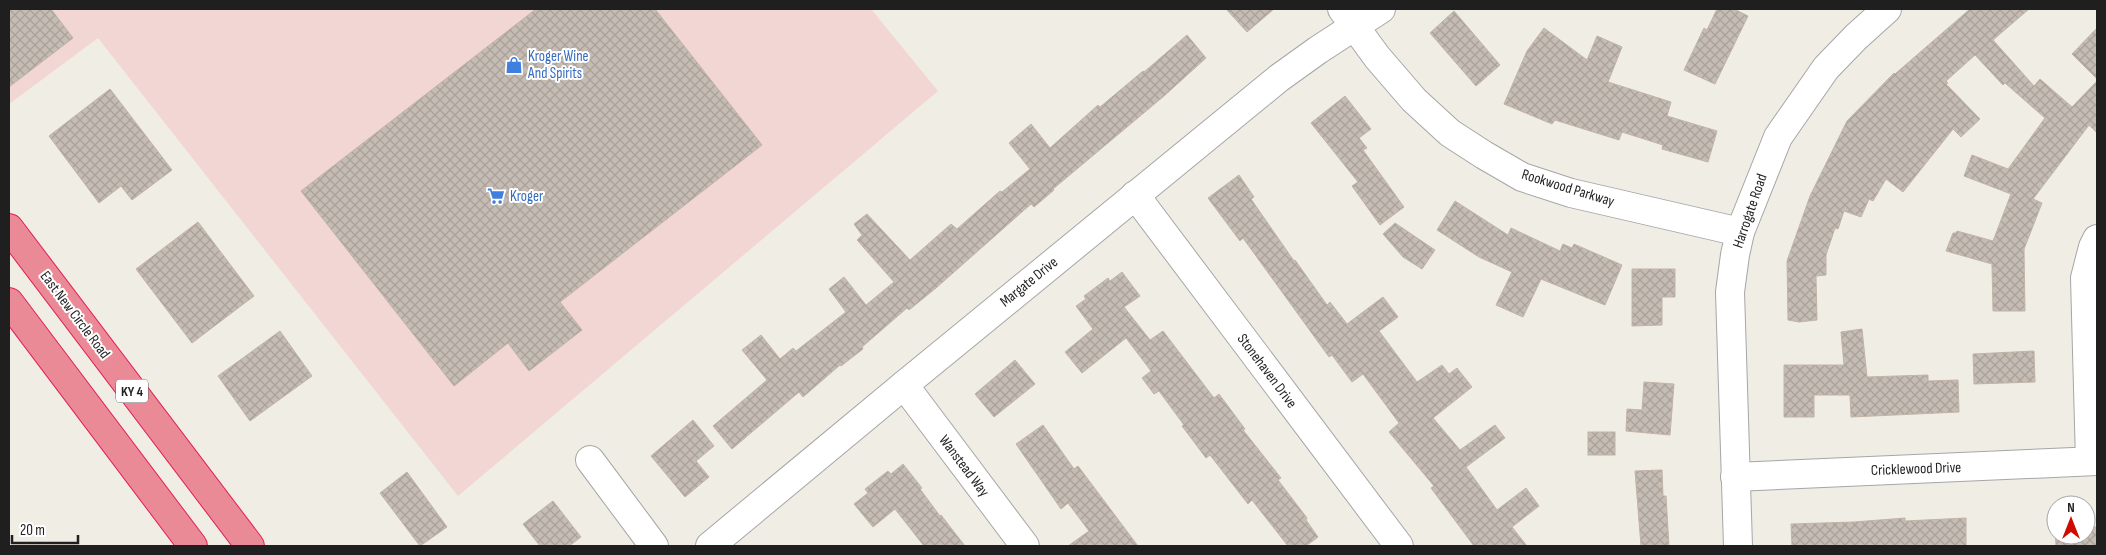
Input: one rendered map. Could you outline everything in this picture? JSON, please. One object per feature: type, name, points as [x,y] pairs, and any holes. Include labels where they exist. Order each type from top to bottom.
[{"type":"highway","name":"East New Circle Road","points":[[9,228],[250,546]]},
{"type":"highway","points":[[9,302],[193,546]]},
{"type":"street","name":"Margate Drive","points":[[710,546],[1135,195],[1279,78],[1318,50],[1349,18],[1381,9]]},
{"type":"street","name":"Harrogate Road","points":[[1738,546],[1730,292],[1740,232],[1778,136],[1826,68],[1856,37],[1888,9]]},
{"type":"street","name":"Rookwood Parkway","points":[[1349,18],[1377,57],[1414,100],[1450,133],[1522,176],[1571,193],[1740,232]]},
{"type":"street","name":"Stonehaven Drive","points":[[1135,195],[1399,546]]},
{"type":"street","points":[[2094,461],[2085,278],[2097,239]]},
{"type":"street","name":"Wanstead Way","points":[[904,385],[1025,546]]},
{"type":"street","points":[[590,460],[654,546]]},
{"type":"street","name":"Cricklewood Drive","points":[[1735,476],[2094,461]]},
{"type":"shaded area","points":[[9,9],[871,9],[938,91],[458,496],[98,38],[9,104]]},
{"type":"building","points":[[9,9],[51,9],[73,38],[9,87]]},
{"type":"building","name":"Kroger","points":[[536,9],[655,9],[762,145],[560,302],[582,330],[529,371],[508,343],[454,386],[301,191]]},
{"type":"building","points":[[1226,9],[1274,9],[1247,32]]},
{"type":"building","points":[[1717,9],[1734,9],[1748,16],[1715,84],[1684,70],[1704,28],[1707,30]]},
{"type":"building","points":[[1970,9],[2029,9],[1993,40],[2034,86],[2040,79],[2072,107],[2097,81],[2097,133],[2089,125],[2033,199],[2042,203],[2024,249],[2025,311],[1993,311],[1992,264],[1946,251],[1953,233],[1957,231],[1993,241],[2011,194],[1964,176],[1972,155],[2008,169],[2045,118],[2005,83],[2003,85],[1975,55],[1946,81],[1948,83],[1946,84],[1980,119],[1961,137],[1953,129],[1903,192],[1886,179],[1873,201],[1869,199],[1861,217],[1844,211],[1838,229],[1835,228],[1826,255],[1826,275],[1816,276],[1817,320],[1799,322],[1788,320],[1787,261],[1810,196],[1847,121],[1894,73]]},
{"type":"building","points":[[1454,11],[1500,65],[1476,86],[1430,33]]},
{"type":"building","points":[[1544,28],[1587,60],[1597,36],[1622,47],[1608,82],[1671,102],[1667,116],[1717,131],[1708,162],[1662,149],[1663,145],[1622,132],[1619,140],[1555,120],[1552,124],[1504,104],[1527,51]]},
{"type":"building","points":[[2097,28],[2097,79],[2072,54]]},
{"type":"building","points":[[1187,35],[1206,58],[1034,207],[1031,204],[936,288],[909,310],[907,308],[862,347],[863,349],[840,365],[803,397],[799,392],[732,449],[713,426],[767,380],[742,350],[761,335],[780,359],[793,348],[796,351],[846,312],[829,289],[844,277],[866,305],[894,282],[857,240],[862,235],[854,224],[867,214],[910,260],[951,224],[957,229],[1000,191],[1002,192],[1030,169],[1009,143],[1031,124],[1050,148],[1098,105],[1100,107]]},
{"type":"building","points":[[110,89],[172,170],[132,200],[121,186],[99,203],[49,136]]},
{"type":"building","points":[[1345,96],[1371,129],[1359,138],[1367,148],[1363,150],[1404,207],[1380,225],[1352,186],[1358,182],[1311,123]]},
{"type":"building","points":[[1239,175],[1254,197],[1251,199],[1294,261],[1327,305],[1330,302],[1347,324],[1383,297],[1398,317],[1379,331],[1417,382],[1442,365],[1449,374],[1457,368],[1472,387],[1433,418],[1460,450],[1495,425],[1505,438],[1466,467],[1497,510],[1526,488],[1539,506],[1512,527],[1527,546],[1474,546],[1431,488],[1434,486],[1389,432],[1399,423],[1363,374],[1352,382],[1332,355],[1329,357],[1243,238],[1240,241],[1208,198]]},
{"type":"building","points":[[1455,201],[1508,235],[1511,228],[1560,251],[1563,244],[1572,248],[1574,244],[1622,265],[1605,305],[1541,279],[1523,317],[1496,305],[1512,272],[1479,257],[1437,230]]},
{"type":"building","points":[[198,222],[254,296],[192,343],[136,269]]},
{"type":"building","points":[[1395,223],[1435,250],[1422,269],[1403,257],[1383,234]]},
{"type":"building","points":[[1632,269],[1675,269],[1675,297],[1662,297],[1662,325],[1632,326]]},
{"type":"building","points":[[1122,272],[1140,296],[1124,307],[1150,340],[1163,331],[1214,398],[1219,394],[1245,429],[1243,430],[1281,478],[1278,480],[1307,518],[1306,520],[1318,537],[1306,546],[1288,546],[1252,500],[1248,504],[1210,455],[1206,458],[1159,391],[1154,394],[1142,378],[1151,371],[1126,338],[1082,373],[1065,352],[1093,329],[1076,306],[1086,299],[1084,296],[1108,278],[1110,281]]},
{"type":"building","points":[[1862,329],[1867,377],[1928,375],[1928,381],[1958,380],[1959,412],[1851,417],[1850,395],[1814,395],[1814,417],[1784,417],[1784,365],[1844,365],[1841,332]]},
{"type":"building","points":[[280,331],[312,376],[250,421],[218,376]]},
{"type":"building","points":[[2034,351],[2035,382],[1974,384],[1973,354]]},
{"type":"building","points":[[1015,360],[1035,384],[994,417],[975,394]]},
{"type":"building","points":[[1644,382],[1674,384],[1670,435],[1626,431],[1627,409],[1642,410]]},
{"type":"building","points":[[693,420],[714,446],[696,461],[709,477],[685,497],[651,456]]},
{"type":"building","points":[[1043,425],[1074,469],[1078,466],[1138,546],[1068,546],[1089,531],[1068,503],[1061,509],[1016,444]]},
{"type":"building","points":[[1588,432],[1615,432],[1615,455],[1588,455]]},
{"type":"building","points":[[903,464],[922,488],[920,489],[940,516],[965,546],[924,546],[895,509],[873,527],[854,504],[868,493],[865,489],[888,471],[891,474]]},
{"type":"building","points":[[1662,470],[1663,496],[1666,496],[1669,546],[1641,546],[1635,471]]},
{"type":"building","points":[[407,472],[447,527],[420,546],[380,493]]},
{"type":"building","points":[[553,501],[581,537],[569,546],[540,546],[523,524]]},
{"type":"building","points":[[1905,518],[1905,521],[1966,518],[1966,546],[1792,546],[1791,524]]},
{"type":"building","points":[[2097,527],[2097,546],[2056,546],[2096,545]]},
{"type":"place","name":"Kroger Wine And Spirits","points":[[514,65]]},
{"type":"place","name":"Kroger","points":[[496,196]]}]
